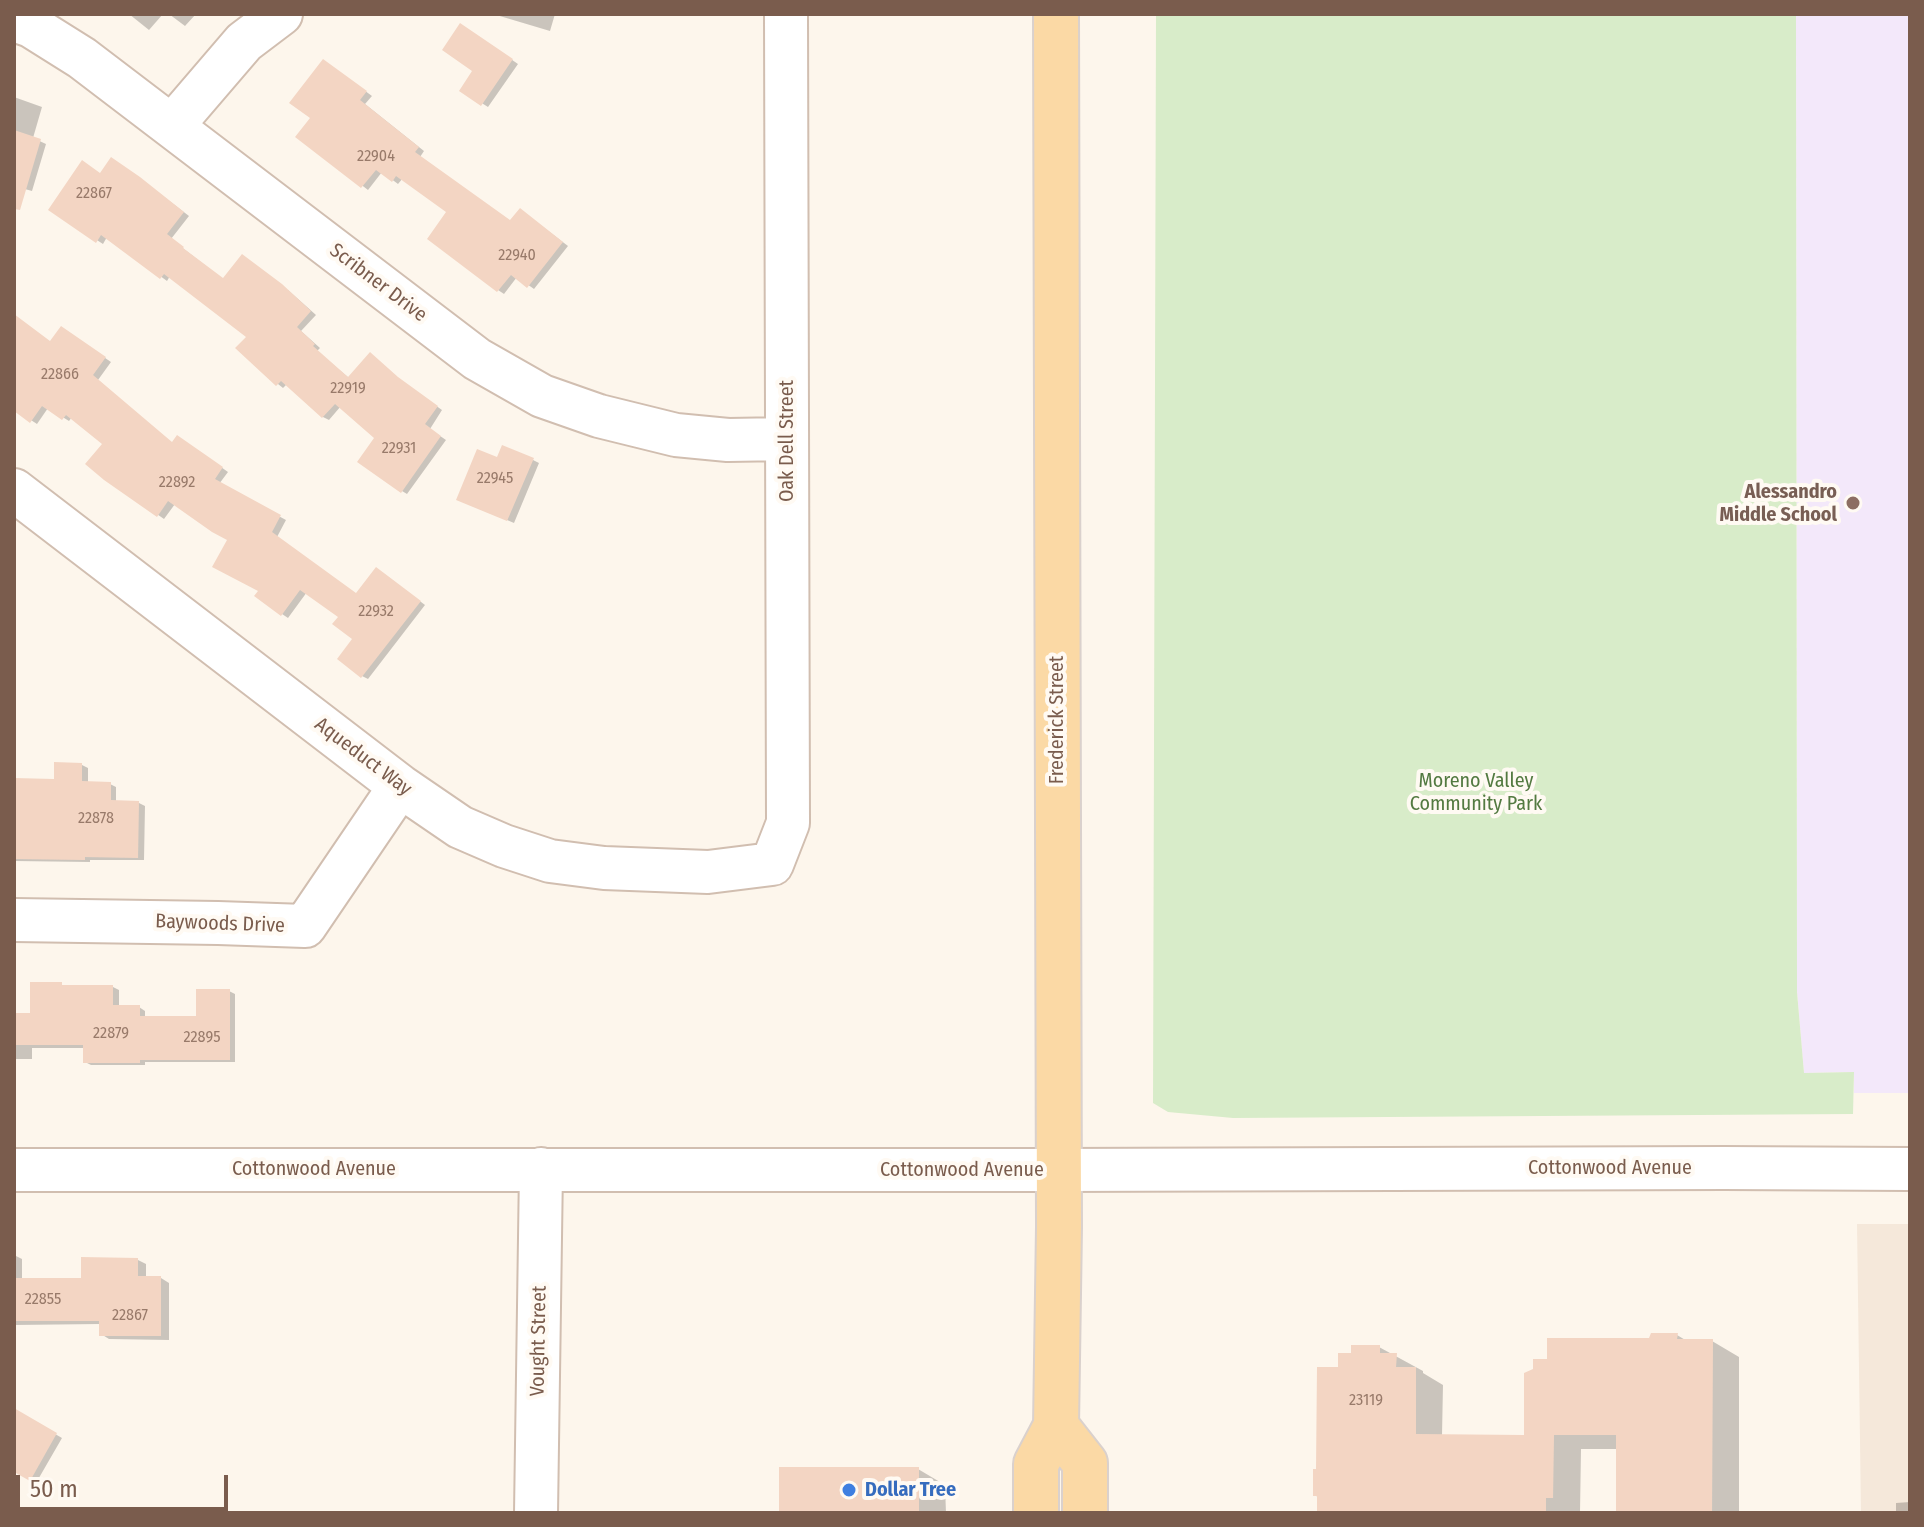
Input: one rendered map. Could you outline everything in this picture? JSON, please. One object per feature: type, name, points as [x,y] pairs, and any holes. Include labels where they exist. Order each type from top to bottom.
[{"type":"main road","name":"Frederick Street","points":[[1036,1513],[1036,1464],[1056,1426],[1059,1227],[1056,14]]},
{"type":"main road","points":[[1056,1426],[1085,1463],[1085,1513]]},
{"type":"street","points":[[172,126],[244,42],[281,14]]},
{"type":"street","name":"Oak Dell Street","points":[[772,864],[788,823],[786,14]]},
{"type":"street","name":"Scribner Drive","points":[[14,20],[31,26],[82,58],[477,359],[542,396],[599,416],[676,435],[728,440],[786,439]]},
{"type":"street","name":"Aqueduct Way","points":[[14,490],[400,786],[460,827],[550,861],[604,868],[708,872],[772,864]]},
{"type":"street","name":"Baywoods Drive","points":[[14,920],[305,926],[400,786]]},
{"type":"street","name":"Vought Street","points":[[536,1513],[541,1169]]},
{"type":"street","name":"Cottonwood Avenue","points":[[14,1170],[1910,1169]]},
{"type":"shaded area","name":"Alessandro Middle School","points":[[1796,14],[1910,14],[1910,1093],[1854,1093],[1854,1072],[1804,1073],[1797,992]]},
{"type":"shaded area","points":[[1857,1224],[1910,1224],[1910,1513],[1861,1513]]},
{"type":"green space","name":"Moreno Valley Community Park","points":[[1156,14],[1796,14],[1797,992],[1804,1073],[1854,1072],[1853,1114],[1233,1118],[1168,1112],[1153,1103]]},
{"type":"building","points":[[460,23],[513,59],[481,106],[459,91],[472,71],[442,50]]},
{"type":"building","points":[[323,59],[367,91],[360,100],[419,147],[415,152],[510,220],[520,208],[563,242],[527,288],[511,275],[497,292],[427,239],[446,212],[396,176],[392,182],[376,170],[361,188],[295,137],[310,118],[289,103]]},
{"type":"building","points":[[14,130],[41,139],[20,210],[14,209]]},
{"type":"building","points":[[111,157],[184,212],[167,234],[223,278],[242,254],[282,284],[311,311],[297,327],[348,377],[370,352],[438,406],[425,424],[441,436],[401,493],[357,462],[374,438],[335,404],[322,418],[281,381],[276,386],[235,348],[246,337],[164,274],[160,279],[101,235],[96,243],[48,210],[82,160],[100,173]]},
{"type":"building","points":[[14,314],[50,341],[61,326],[106,357],[93,375],[172,442],[177,435],[223,467],[215,479],[281,515],[272,532],[356,593],[376,567],[421,601],[361,678],[337,659],[352,639],[332,624],[338,617],[300,590],[281,616],[254,596],[258,591],[212,567],[227,540],[168,501],[157,517],[85,464],[102,444],[66,415],[62,420],[42,406],[30,423],[14,411]]},
{"type":"building","points":[[502,445],[534,458],[507,521],[456,500],[477,449],[497,457]]},
{"type":"building","points":[[54,762],[82,763],[82,781],[111,782],[111,800],[139,801],[138,858],[14,859],[14,778],[54,779]]},
{"type":"building","points":[[30,982],[113,985],[113,1005],[140,1005],[140,1016],[196,1016],[196,989],[230,989],[230,1060],[83,1063],[83,1045],[14,1045],[14,1013],[30,1013]]},
{"type":"building","points":[[81,1257],[138,1258],[138,1276],[161,1276],[161,1336],[99,1336],[99,1321],[14,1321],[14,1278],[81,1278]]},
{"type":"building","points":[[1651,1333],[1678,1333],[1677,1339],[1713,1339],[1712,1513],[1616,1513],[1616,1435],[1554,1435],[1553,1498],[1546,1498],[1546,1513],[1317,1513],[1317,1496],[1313,1496],[1313,1469],[1316,1469],[1317,1367],[1338,1367],[1338,1353],[1351,1353],[1351,1345],[1380,1345],[1380,1353],[1397,1353],[1396,1367],[1416,1367],[1416,1434],[1524,1435],[1524,1373],[1533,1369],[1533,1359],[1547,1359],[1547,1338],[1649,1338]]},
{"type":"building","points":[[14,1408],[57,1433],[30,1481],[14,1472]]},
{"type":"building","name":"Dollar Tree","points":[[779,1467],[919,1467],[919,1513],[779,1513]]},
{"type":"place","name":"Alessandro Middle School","points":[[1853,503]]},
{"type":"place","name":"Dollar Tree","points":[[849,1490]]}]
